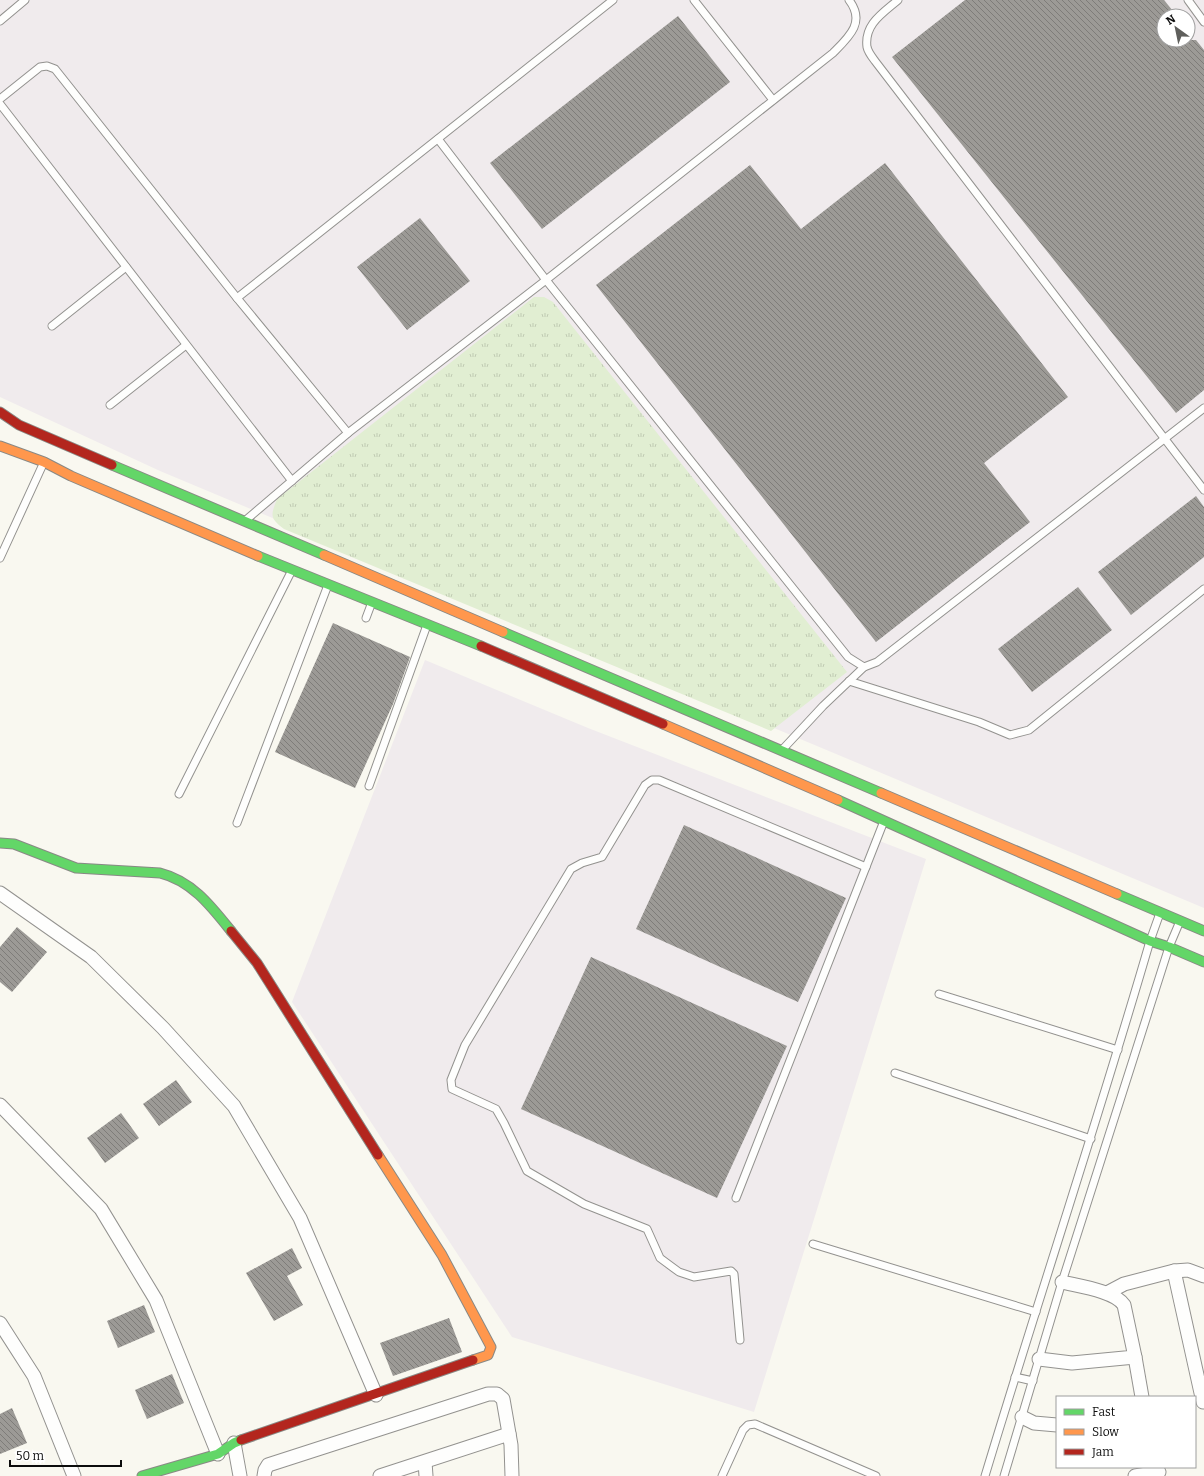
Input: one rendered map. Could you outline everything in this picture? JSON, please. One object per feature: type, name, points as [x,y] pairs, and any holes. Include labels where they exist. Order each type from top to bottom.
[{"type":"street","points":[[0,412],[19,425],[245,521],[805,785],[1150,941],[1169,947],[1204,962]]},
{"type":"street","points":[[0,446],[44,462],[78,479],[216,538],[427,624],[555,666],[782,750],[1204,930]]},
{"type":"street","points":[[0,843],[14,844],[76,868],[152,872],[172,876],[192,888],[208,902],[257,962],[294,1024],[442,1255],[491,1347],[488,1355],[234,1443],[218,1454],[142,1476]]},
{"type":"street","points":[[0,893],[91,957],[163,1028],[234,1106],[300,1218],[376,1395]]},
{"type":"street","points":[[0,1105],[101,1209],[156,1300],[218,1454]]},
{"type":"street","points":[[1107,1293],[1124,1284],[1174,1271],[1188,1270],[1204,1276]]},
{"type":"street","points":[[1174,1271],[1201,1403]]},
{"type":"street","points":[[1062,1282],[1107,1293],[1122,1302],[1124,1305],[1135,1356],[1142,1396]]},
{"type":"street","points":[[0,1323],[34,1376],[74,1476]]},
{"type":"street","points":[[1039,1359],[1072,1363],[1135,1356]]},
{"type":"street","points":[[264,1476],[268,1465],[488,1394],[497,1394],[504,1399],[509,1434],[512,1476]]},
{"type":"street","points":[[1022,1417],[1034,1423],[1056,1425]]},
{"type":"street","points":[[380,1476],[509,1434]]},
{"type":"street","points":[[234,1443],[240,1476]]},
{"type":"street","points":[[425,1462],[426,1476]]},
{"type":"street","points":[[1135,1476],[1159,1472]]},
{"type":"lane","points":[[0,21],[24,0]]},
{"type":"lane","points":[[237,298],[613,0]]},
{"type":"lane","points":[[694,0],[773,100]]},
{"type":"lane","points":[[245,521],[348,433],[546,280],[833,53],[848,38],[853,29],[856,18],[855,9],[849,0]]},
{"type":"lane","points":[[898,0],[875,19],[869,28],[867,48],[875,61],[1204,490]]},
{"type":"lane","points":[[1188,0],[1204,22]]},
{"type":"lane","points":[[0,99],[40,67],[47,66],[55,69],[237,298],[348,433]]},
{"type":"lane","points":[[0,104],[292,481]]},
{"type":"lane","points":[[438,139],[546,280],[848,657],[864,667]]},
{"type":"lane","points":[[52,326],[126,267]]},
{"type":"lane","points":[[110,405],[186,345]]},
{"type":"lane","points":[[782,750],[823,706],[864,667],[877,662],[1204,408]]},
{"type":"lane","points":[[0,558],[44,462]]},
{"type":"lane","points":[[179,794],[292,570]]},
{"type":"lane","points":[[237,823],[328,584]]},
{"type":"lane","points":[[849,681],[979,722],[1010,736],[1029,730],[1204,589]]},
{"type":"lane","points":[[366,618],[372,602]]},
{"type":"lane","points":[[369,786],[427,624]]},
{"type":"lane","points":[[740,1340],[734,1274],[731,1271],[694,1277],[679,1272],[660,1258],[646,1229],[584,1204],[527,1171],[496,1109],[452,1089],[451,1080],[465,1045],[571,869],[582,863],[602,857],[645,785],[652,780],[659,780],[866,867]]},
{"type":"lane","points":[[736,1198],[884,821]]},
{"type":"lane","points":[[986,1476],[1015,1377],[1091,1138],[1160,912]]},
{"type":"lane","points":[[1004,1476],[1062,1282],[1169,947],[1180,920]]},
{"type":"lane","points":[[939,994],[1118,1050]]},
{"type":"lane","points":[[895,1073],[1091,1138]]},
{"type":"lane","points":[[813,1244],[1036,1312]]},
{"type":"lane","points":[[1015,1377],[1033,1381]]},
{"type":"lane","points":[[722,1476],[743,1430],[748,1425],[755,1424],[876,1476]]},
{"type":"shaded area","points":[[0,0],[1204,0],[1204,908],[160,471],[0,397]]},
{"type":"shaded area","points":[[425,660],[588,728],[926,859],[754,1412],[512,1337],[292,1002]]},
{"type":"green space","points":[[534,297],[544,297],[553,302],[847,672],[771,731],[284,529],[274,519],[273,509],[277,499]]},
{"type":"building","points":[[965,0],[1164,0],[1170,8],[1156,8],[1156,48],[1196,48],[1196,40],[1204,50],[1204,390],[1176,413],[892,57]]},
{"type":"building","points":[[678,16],[730,82],[542,229],[490,163]]},
{"type":"building","points":[[885,163],[1068,397],[984,463],[1030,522],[876,642],[596,285],[750,165],[801,229]]},
{"type":"building","points":[[420,218],[470,281],[407,330],[357,267]]},
{"type":"building","points":[[1196,496],[1204,507],[1204,557],[1131,615],[1098,572]]},
{"type":"building","points":[[1078,587],[1112,630],[1032,692],[998,649]]},
{"type":"building","points":[[333,623],[410,657],[393,704],[355,788],[275,752]]},
{"type":"building","points":[[684,825],[846,898],[798,1002],[636,929]]},
{"type":"building","points":[[17,927],[47,952],[12,992],[0,982],[0,947]]},
{"type":"building","points":[[591,957],[787,1046],[717,1198],[521,1109]]},
{"type":"building","points":[[176,1080],[192,1102],[159,1126],[143,1104]]},
{"type":"building","points":[[121,1113],[139,1138],[105,1163],[87,1138]]},
{"type":"building","points":[[292,1248],[302,1268],[287,1276],[303,1305],[274,1321],[246,1273]]},
{"type":"building","points":[[144,1305],[155,1332],[118,1348],[107,1321]]},
{"type":"building","points":[[449,1318],[462,1352],[393,1376],[380,1343]]},
{"type":"building","points":[[172,1374],[184,1403],[147,1419],[135,1390]]},
{"type":"building","points":[[12,1408],[27,1443],[0,1454],[0,1414]]},
{"type":"traffic: fast","points":[[112,465],[324,555]]},
{"type":"traffic: fast","points":[[258,556],[481,646]]},
{"type":"traffic: fast","points":[[503,632],[881,793]]},
{"type":"traffic: fast","points":[[838,800],[1150,941],[1169,947],[1204,962]]},
{"type":"traffic: fast","points":[[0,843],[14,844],[76,868],[160,873],[171,877],[182,882],[200,896],[231,931]]},
{"type":"traffic: fast","points":[[1117,894],[1204,931]]},
{"type":"traffic: fast","points":[[142,1476],[218,1454],[241,1440]]},
{"type":"traffic: slow","points":[[0,446],[44,462],[71,476],[258,556]]},
{"type":"traffic: slow","points":[[324,555],[503,632]]},
{"type":"traffic: slow","points":[[663,724],[838,800]]},
{"type":"traffic: slow","points":[[881,793],[1117,894]]},
{"type":"traffic: slow","points":[[378,1155],[442,1255],[491,1347],[488,1355],[473,1360]]},
{"type":"traffic: jam","points":[[0,412],[19,425],[112,465]]},
{"type":"traffic: jam","points":[[481,646],[663,724]]},
{"type":"traffic: jam","points":[[231,931],[257,963],[378,1155]]},
{"type":"traffic: jam","points":[[241,1440],[473,1360]]}]
